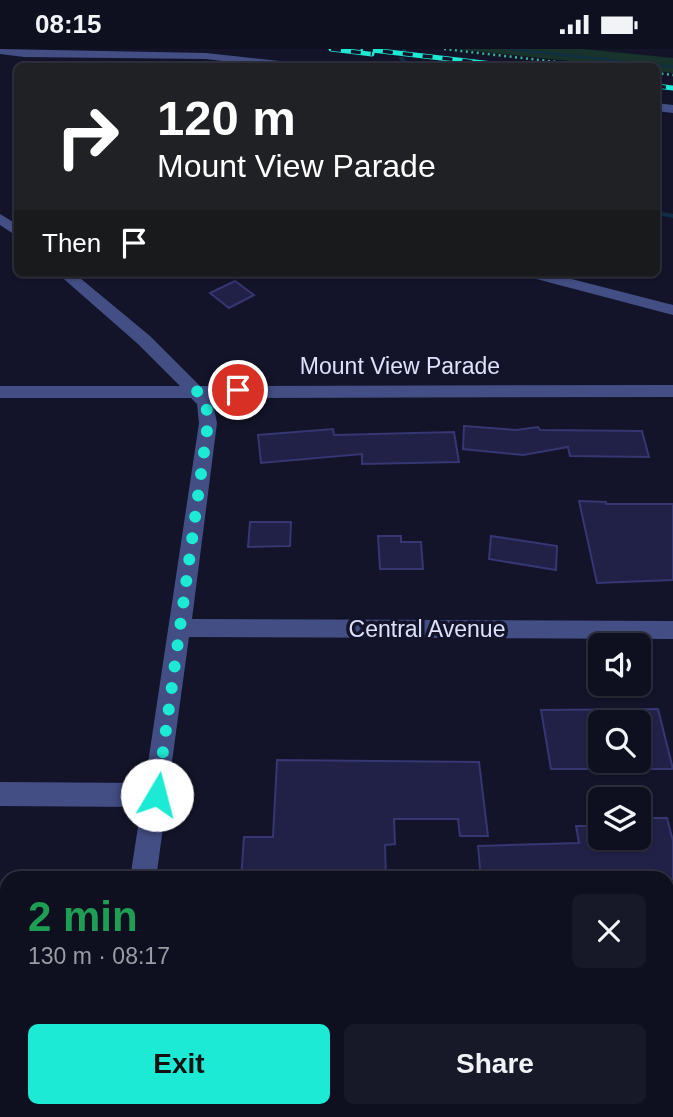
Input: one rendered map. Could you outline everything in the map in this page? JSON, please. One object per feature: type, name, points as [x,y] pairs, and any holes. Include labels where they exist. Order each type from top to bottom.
[{"type":"street","points":[[1,53],[206,56],[244,63]]},
{"type":"street","points":[[0,218],[14,230]]},
{"type":"street","points":[[70,277],[144,340],[206,402],[208,423],[181,628],[144,871]]},
{"type":"street","points":[[545,277],[673,310]]},
{"type":"street","name":"Mount View Parade","points":[[0,392],[673,391]]},
{"type":"street","name":"Central Avenue","points":[[181,628],[673,630]]},
{"type":"street","points":[[0,794],[157,795]]},
{"type":"path","points":[[445,49],[566,63]]},
{"type":"green space","points":[[456,49],[583,49],[673,58],[673,73],[660,71],[660,63],[589,63]]},
{"type":"building","points":[[235,281],[254,295],[229,308],[210,293]]},
{"type":"building","points":[[464,426],[516,430],[538,427],[540,430],[642,431],[649,457],[570,456],[568,447],[523,455],[463,449]]},
{"type":"building","points":[[333,429],[334,435],[454,432],[459,462],[362,464],[362,454],[261,463],[258,435]]},
{"type":"building","points":[[579,501],[606,504],[673,504],[673,580],[597,583]]},
{"type":"building","points":[[250,522],[291,522],[290,546],[248,547]]},
{"type":"building","points":[[378,536],[401,536],[401,542],[421,542],[423,569],[380,569]]},
{"type":"building","points":[[491,536],[557,546],[556,570],[489,559]]},
{"type":"building","points":[[658,709],[673,769],[651,769],[651,710],[588,710],[588,769],[551,769],[541,710]]},
{"type":"building","points":[[277,760],[479,762],[488,836],[460,836],[458,819],[394,819],[395,844],[385,845],[386,871],[242,871],[244,837],[273,837]]},
{"type":"building","points":[[651,818],[667,818],[673,841],[673,871],[480,871],[478,846],[579,843],[576,826],[588,826],[588,850],[651,850]]},
{"type":"waterway","points":[[507,49],[636,63]]},
{"type":"waterway","points":[[401,58],[406,63]]},
{"type":"waterway","points":[[660,66],[673,67]]},
{"type":"waterway","points":[[660,214],[673,216]]},
{"type":"railway","points":[[331,49],[372,54]]},
{"type":"railway","points":[[363,49],[484,63]]},
{"type":"railway","points":[[660,86],[673,88]]},
{"type":"route","points":[[157,795],[208,423],[206,402],[196,390],[238,390]]}]
